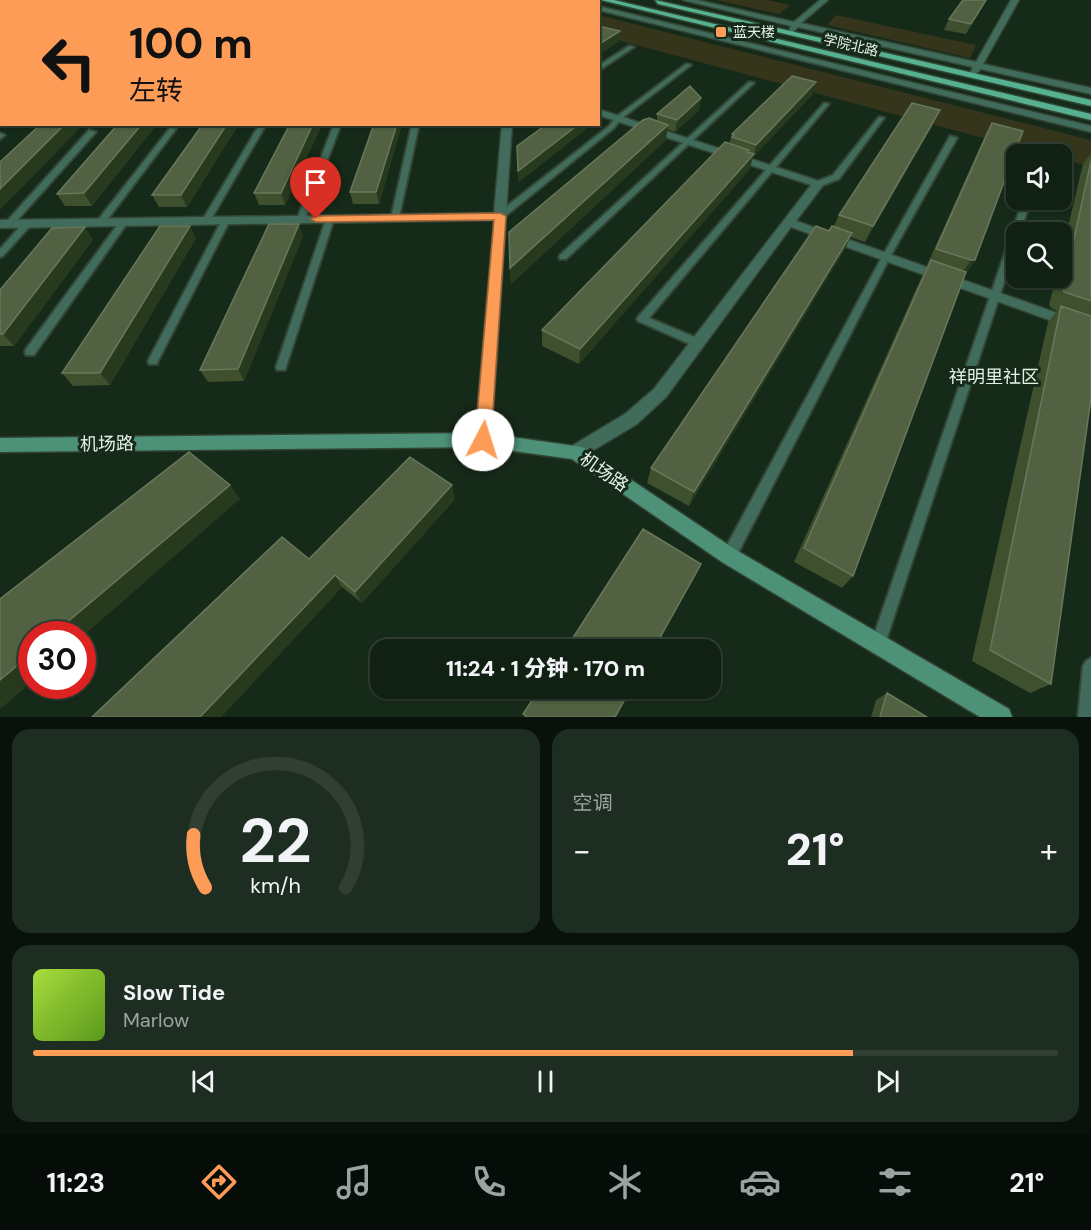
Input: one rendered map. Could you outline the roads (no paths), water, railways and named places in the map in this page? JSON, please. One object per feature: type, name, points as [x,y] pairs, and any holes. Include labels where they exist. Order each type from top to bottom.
[{"type":"main road","name":"学院北路","points":[[605,0],[1091,117]]},
{"type":"main road","name":"学院北路","points":[[649,0],[793,29],[973,76],[1091,103]]},
{"type":"main road","points":[[780,42],[793,29]]},
{"type":"street","points":[[687,0],[793,29],[977,65],[1091,91]]},
{"type":"street","points":[[793,29],[824,0]]},
{"type":"street","points":[[973,76],[977,65],[1015,0]]},
{"type":"street","points":[[600,8],[1091,129]]},
{"type":"street","points":[[773,51],[780,42]]},
{"type":"street","points":[[576,452],[631,419],[660,393],[818,184],[600,112]]},
{"type":"street","points":[[483,440],[507,126]]},
{"type":"street","points":[[5,223],[500,216]]},
{"type":"street","points":[[789,222],[1091,330]]},
{"type":"street","name":"机场路","points":[[0,445],[483,440],[576,452],[729,556],[1000,717]]},
{"type":"lane","points":[[600,68],[631,47]]},
{"type":"lane","points":[[500,216],[612,127],[618,118],[688,65]]},
{"type":"lane","points":[[563,257],[751,83]]},
{"type":"lane","points":[[698,343],[642,319],[826,104]]},
{"type":"lane","points":[[818,184],[836,177],[881,118]]},
{"type":"lane","points":[[301,219],[337,126]]},
{"type":"lane","points":[[395,218],[416,126]]},
{"type":"lane","points":[[206,221],[260,128]]},
{"type":"lane","points":[[101,222],[172,129]]},
{"type":"lane","points":[[5,223],[92,132]]},
{"type":"lane","points":[[729,556],[886,257],[953,138]]},
{"type":"lane","points":[[878,644],[1024,210]]},
{"type":"lane","points":[[281,367],[330,219]]},
{"type":"lane","points":[[153,361],[226,220]]},
{"type":"lane","points":[[30,352],[124,222]]},
{"type":"lane","points":[[0,254],[27,224]]},
{"type":"lane","points":[[1086,717],[1091,666]]},
{"type":"place","name":"蓝天楼","points":[[721,32]]},
{"type":"district","name":"祥明里社区","points":[[994,377]]}]
